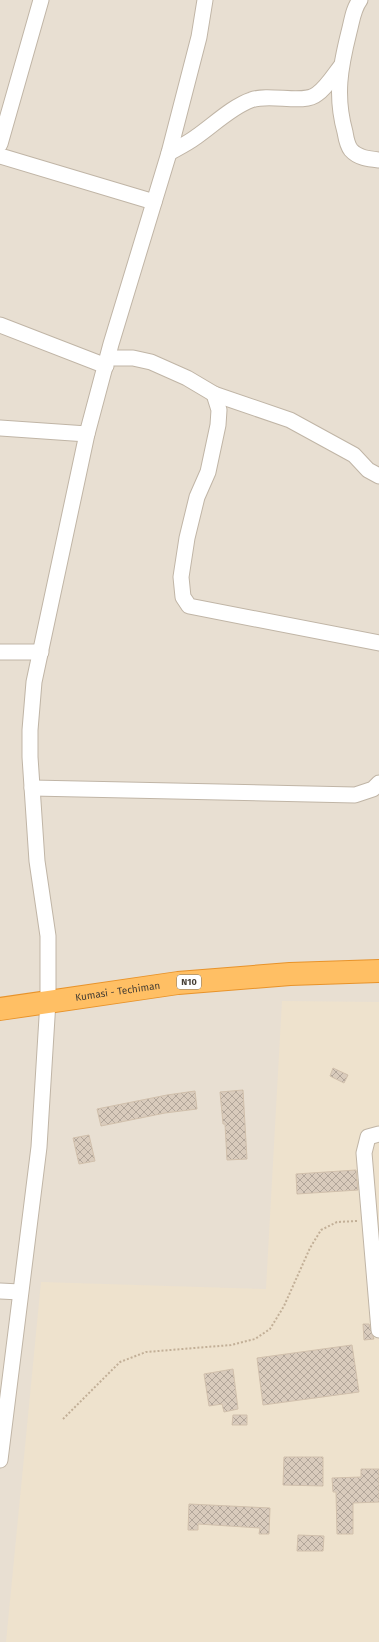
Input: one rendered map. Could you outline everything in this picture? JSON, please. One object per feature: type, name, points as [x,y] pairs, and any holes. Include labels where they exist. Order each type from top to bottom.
[{"type":"highway","name":"Kumasi - Techiman","points":[[0,1009],[178,983],[290,974],[379,971]]},
{"type":"street","points":[[0,144],[41,0]]},
{"type":"street","points":[[0,1460],[39,1147],[48,1002],[48,936],[37,861],[32,788],[30,730],[34,682],[87,434],[169,153],[199,37],[205,0]]},
{"type":"street","points":[[360,0],[354,9],[341,66],[339,94],[340,112],[348,144],[351,150],[363,157],[379,160]]},
{"type":"street","points":[[169,153],[195,138],[215,122],[251,100],[264,97],[306,99],[313,97],[319,93],[341,66]]},
{"type":"street","points":[[0,156],[154,202]]},
{"type":"street","points":[[0,324],[107,362],[133,358],[151,362],[187,378],[214,394],[272,414],[303,427],[354,455],[368,470],[379,476]]},
{"type":"street","points":[[214,394],[219,410],[218,425],[208,472],[197,497],[181,570],[181,588],[183,597],[189,606],[379,643]]},
{"type":"street","points":[[0,428],[87,434]]},
{"type":"street","points":[[0,652],[41,652]]},
{"type":"street","points":[[32,788],[355,795],[373,789],[379,783]]},
{"type":"street","points":[[379,1134],[368,1137],[364,1153],[379,1330]]},
{"type":"street","points":[[0,1291],[20,1292]]},
{"type":"path","points":[[63,1419],[120,1362],[146,1352],[232,1345],[255,1339],[270,1329],[284,1306],[310,1248],[321,1230],[337,1222],[370,1220]]},
{"type":"shaded area","points":[[0,0],[379,0],[379,1642],[0,1642]]},
{"type":"shaded area","points":[[282,1001],[379,1002],[379,1642],[6,1642],[41,1282],[266,1289]]},
{"type":"building","points":[[333,1068],[348,1075],[344,1083],[330,1076]]},
{"type":"building","points":[[243,1090],[247,1159],[227,1160],[225,1124],[223,1124],[220,1092]]},
{"type":"building","points":[[195,1091],[197,1109],[165,1113],[101,1126],[97,1109]]},
{"type":"building","points":[[89,1135],[95,1161],[79,1164],[73,1138]]},
{"type":"building","points":[[356,1170],[358,1190],[297,1194],[296,1174]]},
{"type":"building","points":[[363,1324],[369,1324],[374,1339],[364,1340]]},
{"type":"building","points":[[352,1345],[359,1392],[263,1405],[257,1358]]},
{"type":"building","points":[[233,1369],[238,1409],[224,1412],[222,1404],[209,1406],[204,1374]]},
{"type":"building","points":[[233,1415],[247,1415],[247,1425],[232,1425]]},
{"type":"building","points":[[284,1457],[323,1457],[323,1486],[283,1485]]},
{"type":"building","points":[[361,1469],[379,1469],[379,1502],[353,1503],[353,1534],[337,1534],[336,1492],[333,1492],[332,1478],[361,1477]]},
{"type":"building","points":[[189,1504],[270,1508],[269,1534],[259,1534],[260,1528],[198,1524],[198,1530],[188,1530]]},
{"type":"building","points":[[298,1535],[324,1536],[323,1551],[297,1551]]}]
